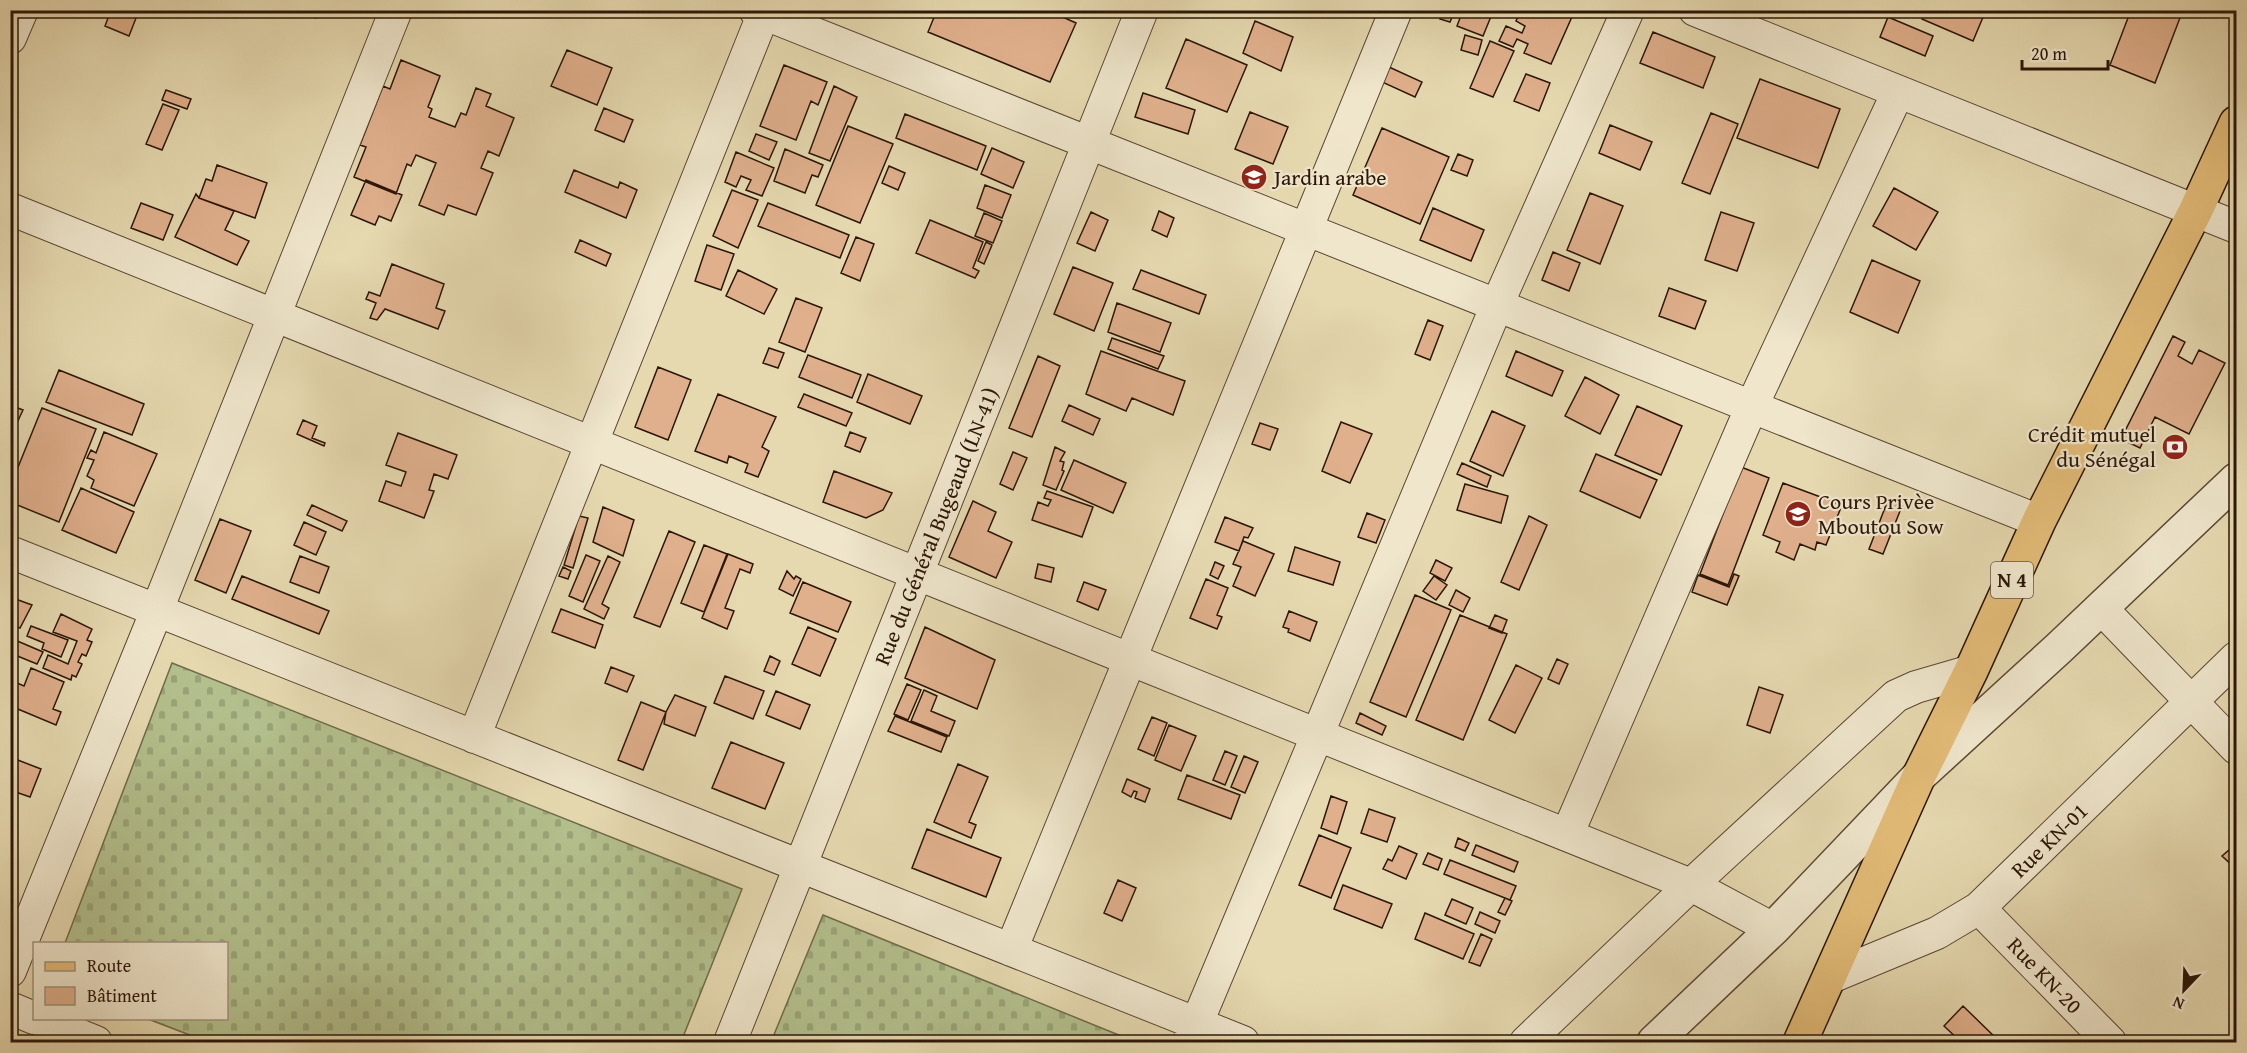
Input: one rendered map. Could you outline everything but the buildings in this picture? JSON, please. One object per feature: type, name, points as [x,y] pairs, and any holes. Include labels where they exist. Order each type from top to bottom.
[{"type":"main road","name":"N 4","points":[[1800,1042],[1919,776],[1971,671],[2039,521],[2196,210],[2236,123]]},
{"type":"street","points":[[10,38],[22,10]]},
{"type":"street","points":[[10,971],[157,610],[396,10]]},
{"type":"street","name":"Rue du Général Bugeaud (LN-41)","points":[[730,1042],[1142,10]]},
{"type":"street","points":[[1011,950],[1396,10]]},
{"type":"street","points":[[1193,1033],[1497,305],[1628,10]]},
{"type":"street","points":[[1695,10],[2236,226]]},
{"type":"street","points":[[474,737],[761,12],[2039,521]]},
{"type":"street","points":[[1567,835],[1752,406],[1898,92]]},
{"type":"street","points":[[10,209],[1691,885],[1773,929]]},
{"type":"street","points":[[1654,1042],[1773,929],[1919,776],[2236,480]]},
{"type":"street","points":[[10,552],[1011,950],[1193,1033],[1243,1042]]},
{"type":"street","points":[[2101,608],[2236,748]]},
{"type":"street","name":"Rue KN-01","points":[[1831,977],[1937,933],[1980,908],[2236,658]]},
{"type":"street","points":[[1526,1042],[1691,885],[1896,696],[1917,687],[1971,671]]},
{"type":"street","name":"Rue KN-20","points":[[1980,908],[2110,1042]]},
{"type":"street","points":[[10,1008],[33,1017]]},
{"type":"street","points":[[40,1020],[96,1042]]},
{"type":"green space","points":[[172,663],[742,889],[681,1042],[208,1042],[151,1020],[228,1020],[228,942],[65,942]]},
{"type":"green space","points":[[823,915],[1136,1042],[771,1042]]},
{"type":"place","name":"Jardin arabe","points":[[1254,177]]},
{"type":"place","name":"Crédit mutuel du Sénégal","points":[[2175,447]]},
{"type":"place","name":"Cours Privèe Mboutou Sow","points":[[1798,514]]}]
